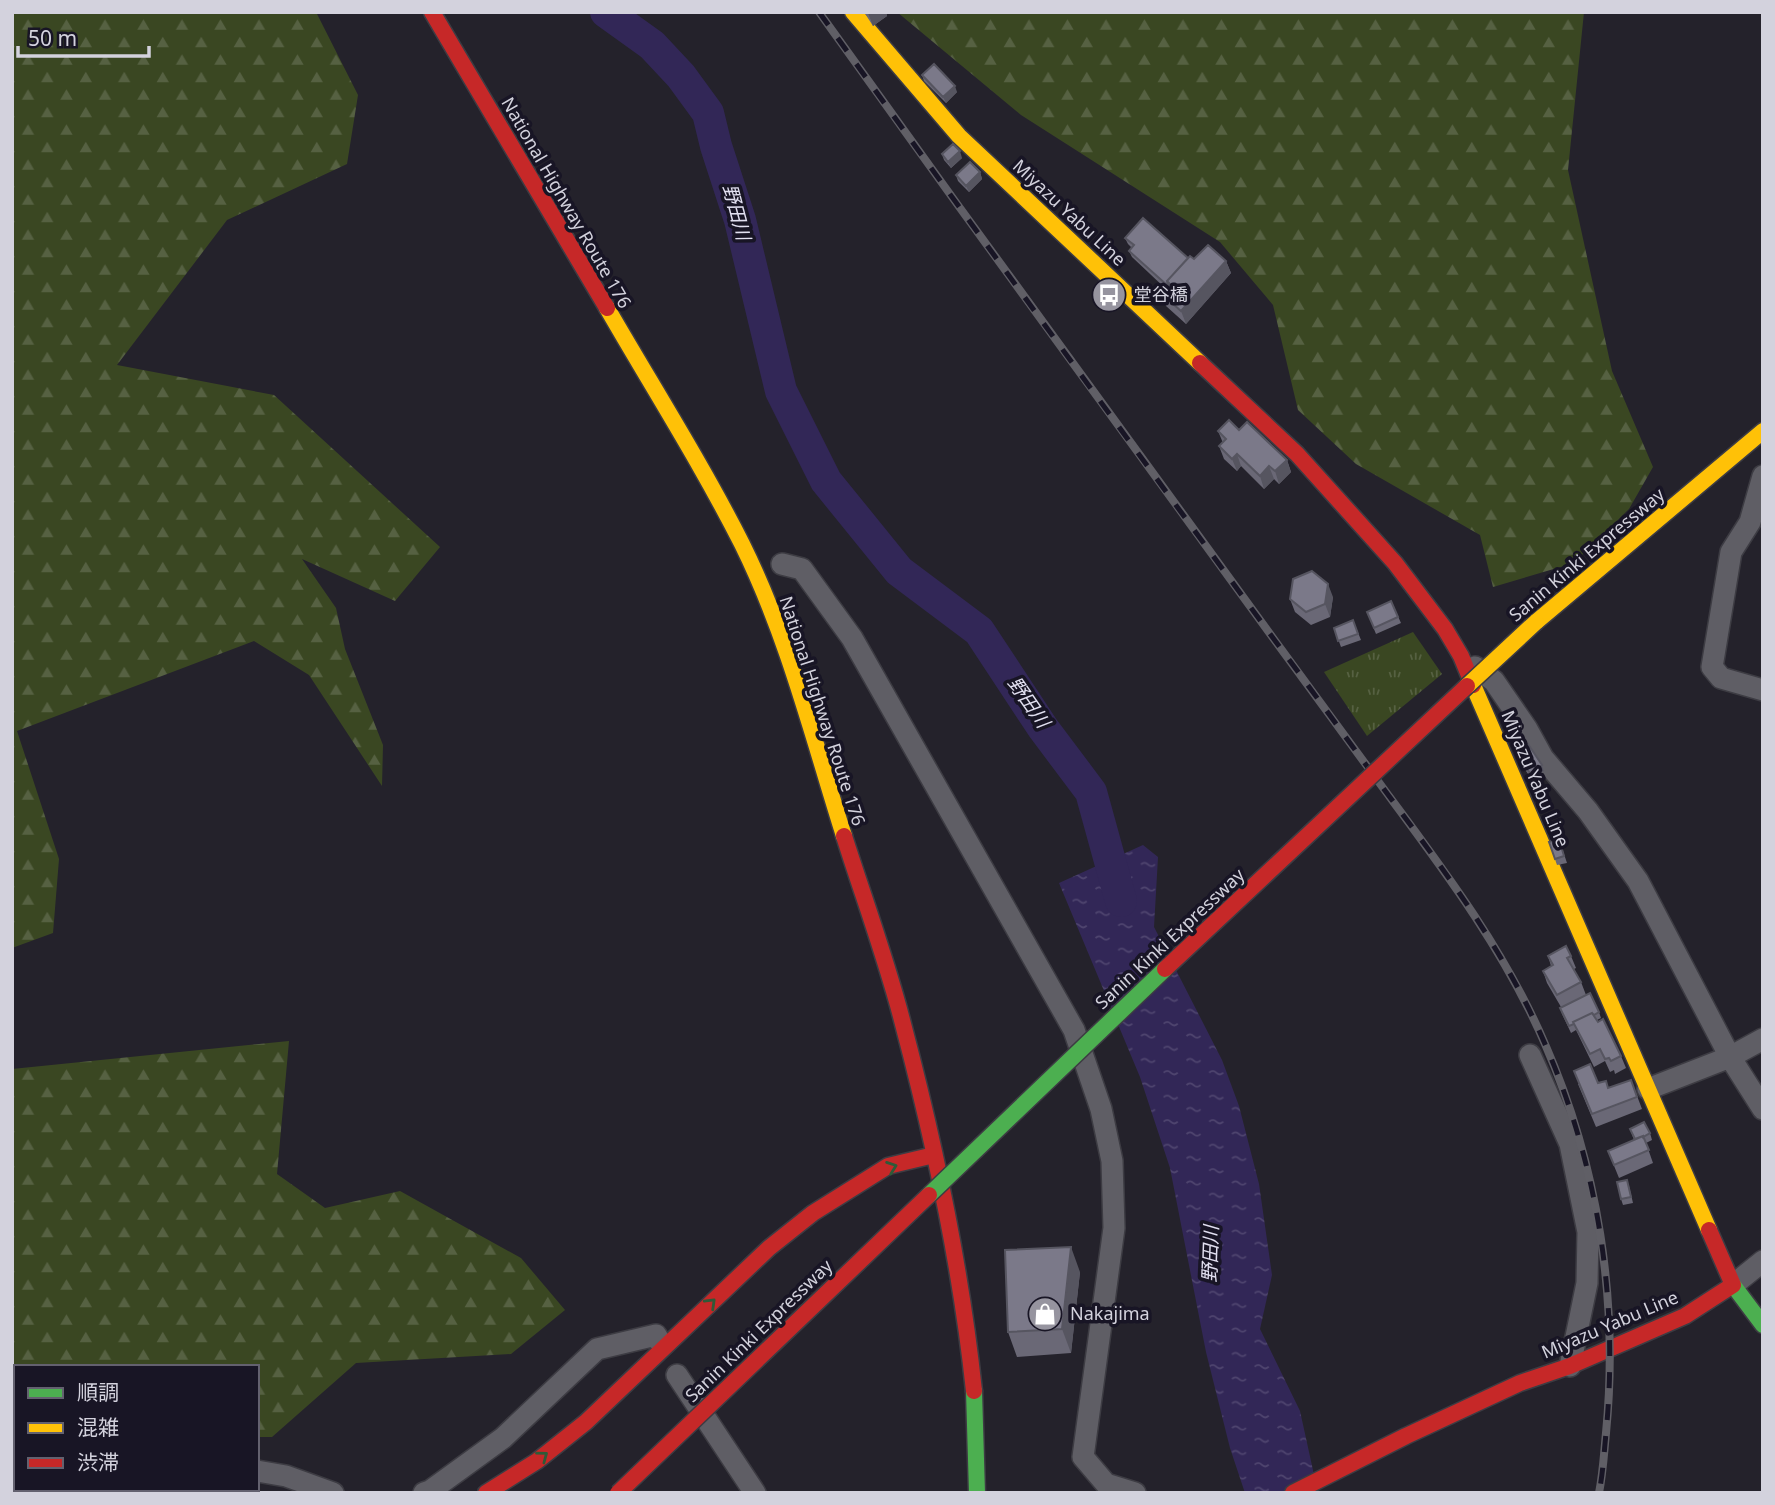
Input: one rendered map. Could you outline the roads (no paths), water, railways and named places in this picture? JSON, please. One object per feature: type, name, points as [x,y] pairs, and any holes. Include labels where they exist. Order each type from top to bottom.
[{"type":"main road","name":"National Highway Route 176","points":[[432,12],[687,445],[742,545],[779,630],[903,1023],[934,1156],[958,1265],[968,1335],[974,1396],[977,1493]]},
{"type":"main road","name":"Miyazu Yabu Line","points":[[853,12],[959,136],[1297,454],[1395,563],[1445,629],[1461,656],[1733,1285],[1685,1316],[1570,1366],[1520,1383],[1393,1442],[1293,1493]]},
{"type":"main road","name":"Sanin Kinki Expressway","points":[[618,1493],[1087,1043],[1536,622],[1763,431]]},
{"type":"main road","points":[[902,1182],[934,1156]]},
{"type":"main road","points":[[486,1493],[537,1461],[586,1422],[769,1248],[813,1213],[888,1166],[934,1156]]},
{"type":"main road","points":[[1733,1285],[1763,1325]]},
{"type":"main road","points":[[530,1485],[581,1446]]},
{"type":"street","points":[[1763,475],[1750,522],[1731,552],[1712,667],[1721,678],[1763,690]]},
{"type":"street","points":[[782,564],[802,569],[852,638],[1074,1030],[1101,1109],[1112,1161],[1114,1228],[1083,1457],[1106,1484],[1135,1493]]},
{"type":"street","points":[[1461,656],[1494,681],[1543,758],[1588,811],[1638,881],[1730,1057],[1763,1109]]},
{"type":"street","points":[[1648,1089],[1730,1057],[1763,1039]]},
{"type":"street","points":[[1530,1055],[1570,1144],[1588,1231],[1587,1283],[1570,1366]]},
{"type":"street","points":[[1733,1285],[1763,1261]]},
{"type":"street","points":[[424,1493],[503,1438],[581,1361],[597,1349],[656,1335],[660,1342]]},
{"type":"street","points":[[674,1370],[755,1493]]},
{"type":"street","points":[[259,1471],[286,1476],[333,1493]]},
{"type":"water","points":[[1143,845],[1158,857],[1154,927],[1222,1060],[1239,1106],[1259,1184],[1272,1275],[1260,1329],[1300,1411],[1318,1493],[1245,1493],[1230,1448],[1206,1352],[1170,1168],[1140,1077],[1059,883]]},
{"type":"waterway","name":"野田川","points":[[606,12],[652,45],[681,76],[708,113],[740,220],[781,391],[826,481],[899,571],[979,631],[1043,728],[1091,792],[1121,901]]},
{"type":"railway","points":[[819,12],[1432,855],[1494,946],[1529,1010],[1545,1044],[1579,1137],[1600,1234],[1606,1284],[1609,1383],[1599,1493]]},
{"type":"place","name":"堂谷橋","points":[[1109,295]]},
{"type":"place","name":"Nakajima","points":[[1045,1314]]}]
